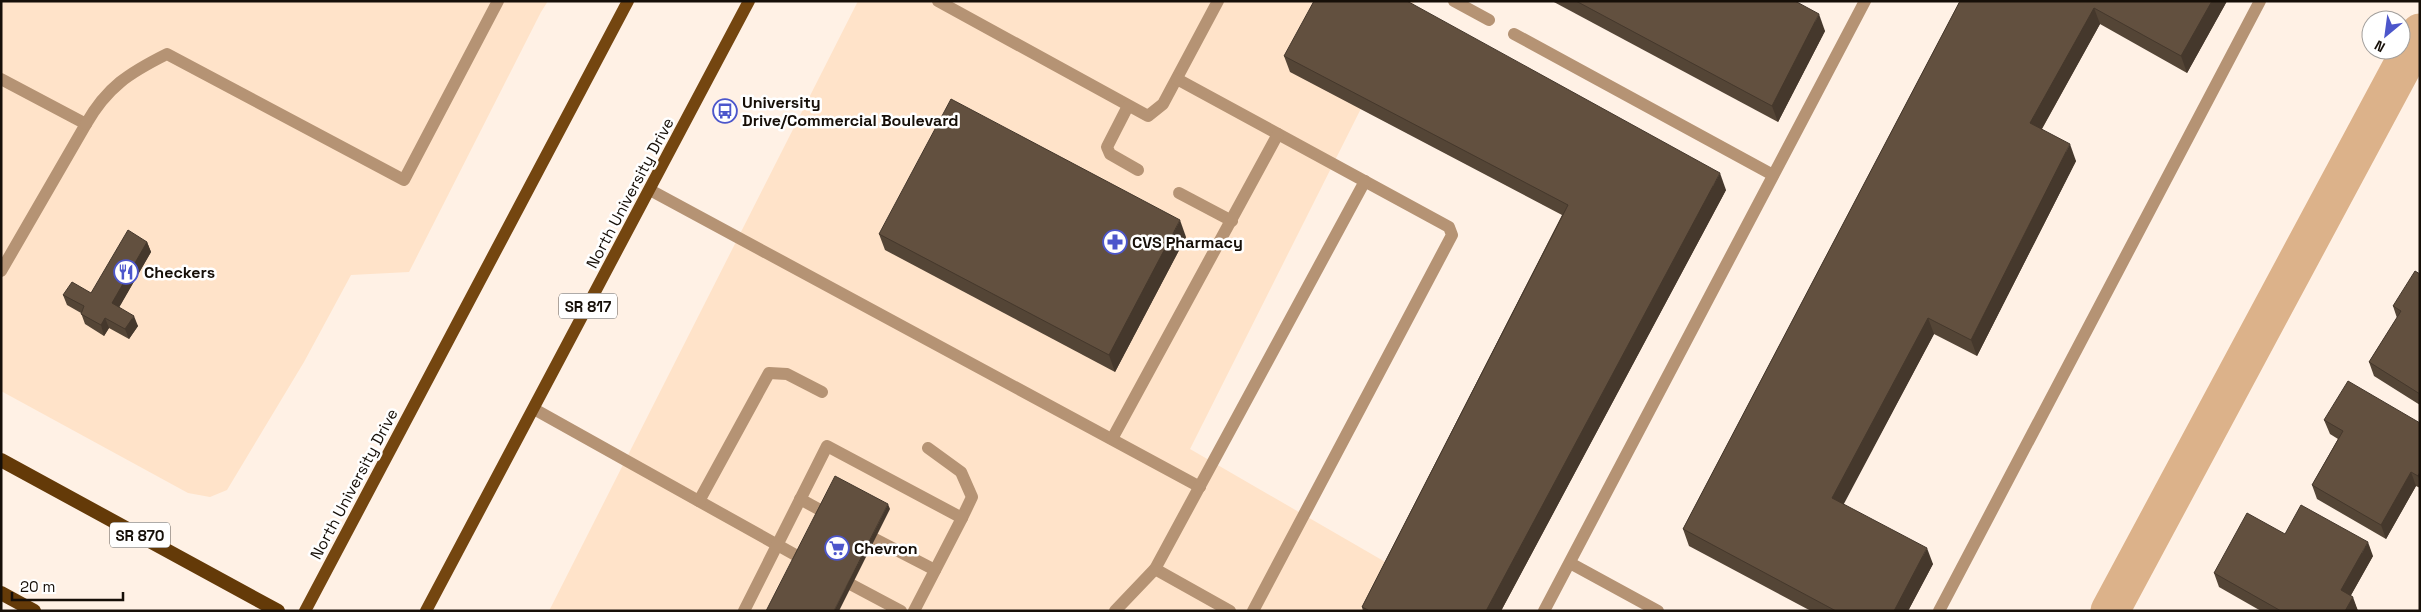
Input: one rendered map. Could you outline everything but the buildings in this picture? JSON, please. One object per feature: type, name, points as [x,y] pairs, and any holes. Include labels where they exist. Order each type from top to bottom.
[{"type":"highway","name":"SR 870","points":[[1,460],[278,611]]},
{"type":"highway","points":[[1,593],[34,611]]},
{"type":"main road","name":"North University Drive","points":[[305,611],[628,1]]},
{"type":"main road","name":"North University Drive","points":[[426,611],[749,1]]},
{"type":"lane","points":[[1,272],[99,102],[119,81],[138,68],[166,54],[404,180],[498,1]]},
{"type":"lane","points":[[938,1],[1148,116],[1163,104],[1218,1]]},
{"type":"lane","points":[[1454,1],[1489,20]]},
{"type":"lane","points":[[1544,611],[1865,1]]},
{"type":"lane","points":[[1939,611],[2260,1]]},
{"type":"lane","points":[[1514,34],[1773,175]]},
{"type":"lane","points":[[1,79],[86,124]]},
{"type":"lane","points":[[1177,79],[1449,228],[1452,235],[1253,611]]},
{"type":"lane","points":[[1128,106],[1106,147],[1110,154],[1138,170]]},
{"type":"lane","points":[[1112,440],[1278,134]]},
{"type":"lane","points":[[1115,611],[1155,569],[1365,182]]},
{"type":"lane","points":[[650,190],[1200,487]]},
{"type":"lane","points":[[1179,193],[1232,221]]},
{"type":"lane","points":[[699,500],[769,373],[787,374],[822,392]]},
{"type":"lane","points":[[534,409],[799,556]]},
{"type":"lane","points":[[744,611],[827,446],[962,518]]},
{"type":"lane","points":[[914,611],[972,497],[961,472],[928,448]]},
{"type":"lane","points":[[800,499],[822,510]]},
{"type":"lane","points":[[875,538],[935,570]]},
{"type":"lane","points":[[1570,562],[1658,611]]},
{"type":"lane","points":[[1155,569],[1230,611]]},
{"type":"lane","points":[[852,584],[901,611]]},
{"type":"shaded area","points":[[1,1],[548,1],[409,272],[351,275],[304,362],[227,490],[210,497],[188,493],[1,391]]},
{"type":"shaded area","points":[[858,1],[1415,1],[1190,449],[1470,611],[549,611]]},
{"type":"waterway","points":[[2110,611],[2420,33]]},
{"type":"place","name":"University Drive/Commercial Boulevard","points":[[725,111]]},
{"type":"place","name":"CVS Pharmacy","points":[[1115,242]]},
{"type":"place","name":"Checkers","points":[[126,272]]},
{"type":"place","name":"Chevron","points":[[837,548]]}]
